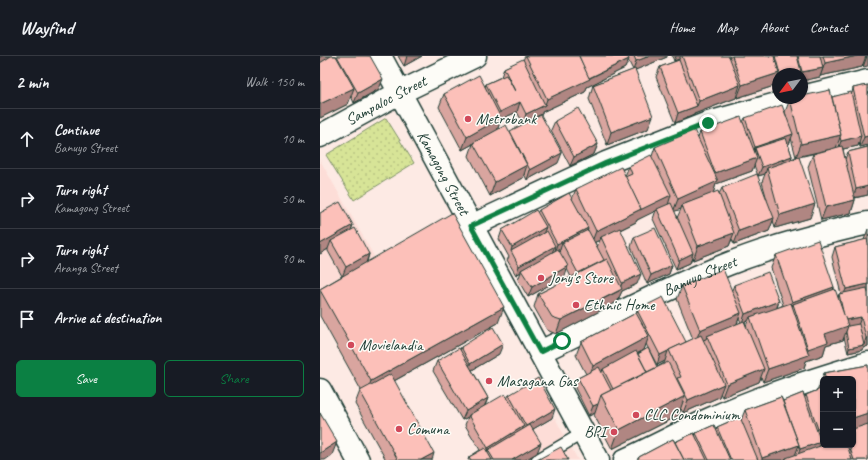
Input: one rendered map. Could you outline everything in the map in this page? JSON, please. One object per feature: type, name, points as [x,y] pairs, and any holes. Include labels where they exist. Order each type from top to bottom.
[{"type":"street","name":"Kamagong Street","points":[[380,56],[598,460]]},
{"type":"street","name":"Sampaloc Street","points":[[320,136],[399,93],[475,56]]},
{"type":"street","points":[[808,96],[868,81]]},
{"type":"street","points":[[471,226],[606,163],[708,123],[776,104]]},
{"type":"street","name":"Banuyo Street","points":[[540,352],[659,294],[728,264],[799,240],[868,223]]},
{"type":"street","points":[[625,460],[711,418],[811,380],[868,363]]},
{"type":"street","points":[[320,390],[358,460]]},
{"type":"lane","points":[[536,460],[583,433]]},
{"type":"shaded area","points":[[320,160],[379,265],[320,298]]},
{"type":"shaded area","points":[[555,418],[578,460],[483,459]]},
{"type":"green space","points":[[386,118],[414,163],[354,200],[326,155]]},
{"type":"building","points":[[331,56],[336,56],[354,88],[320,104],[320,63]]},
{"type":"building","points":[[337,56],[370,56],[383,79],[358,93]]},
{"type":"building","points":[[526,56],[579,56],[590,79],[547,99]]},
{"type":"building","points":[[579,56],[627,56],[629,59],[589,78]]},
{"type":"building","points":[[634,56],[650,56],[636,61]]},
{"type":"building","points":[[682,56],[729,56],[740,85],[699,101]]},
{"type":"building","points":[[732,56],[774,56],[778,68],[772,68],[772,75],[742,85]]},
{"type":"building","points":[[775,56],[797,56],[800,68],[778,68]]},
{"type":"building","points":[[798,56],[820,56],[823,68],[808,71],[808,68],[801,68]]},
{"type":"building","points":[[823,56],[857,56],[825,63]]},
{"type":"building","points":[[523,59],[545,105],[526,114],[520,102],[500,112],[486,84],[506,75],[515,91],[504,68]]},
{"type":"building","points":[[679,60],[697,106],[678,113],[660,67]]},
{"type":"building","points":[[635,69],[653,116],[611,132],[593,85]]},
{"type":"building","points":[[479,75],[501,118],[467,137],[444,94]]},
{"type":"building","points":[[868,85],[868,136],[864,137],[853,88]]},
{"type":"building","points":[[830,90],[841,135],[801,144],[791,104],[808,104],[808,95]]},
{"type":"building","points":[[851,92],[861,136],[841,141],[841,135],[832,97]]},
{"type":"building","points":[[782,105],[793,134],[755,147],[745,118]]},
{"type":"building","points":[[578,108],[598,144],[574,157],[555,121]]},
{"type":"building","points":[[541,115],[562,153],[530,170],[510,131]]},
{"type":"building","points":[[741,117],[757,158],[715,173],[700,132]]},
{"type":"building","points":[[506,125],[527,165],[495,182],[473,143]]},
{"type":"building","points":[[694,130],[718,181],[678,199],[655,147]]},
{"type":"building","points":[[786,138],[792,156],[762,167],[755,148]]},
{"type":"building","points":[[842,146],[855,200],[826,207],[813,154]]},
{"type":"building","points":[[868,147],[868,186],[856,189],[848,152]]},
{"type":"building","points":[[651,155],[671,195],[640,210],[641,209],[625,177],[632,174],[629,166]]},
{"type":"building","points":[[799,157],[815,204],[780,215],[767,168]]},
{"type":"building","points":[[621,167],[641,209],[596,231],[576,189]]},
{"type":"building","points":[[757,174],[774,218],[739,231],[722,188]]},
{"type":"building","points":[[718,191],[734,233],[698,246],[682,205]]},
{"type":"building","points":[[569,193],[588,228],[557,244],[539,210]]},
{"type":"building","points":[[340,202],[353,225],[320,244],[320,213]]},
{"type":"building","points":[[671,203],[693,253],[679,260],[657,209]]},
{"type":"building","points":[[536,210],[546,227],[512,247],[502,230]]},
{"type":"building","points":[[452,213],[504,307],[371,381],[320,289]]},
{"type":"building","points":[[355,228],[369,254],[346,267],[331,241]]},
{"type":"building","points":[[620,228],[641,274],[622,283],[601,237]]},
{"type":"building","points":[[655,228],[672,265],[651,275],[634,237]]},
{"type":"building","points":[[588,230],[604,260],[578,273],[562,243]]},
{"type":"building","points":[[547,231],[555,246],[519,266],[511,251]]},
{"type":"building","points":[[867,239],[868,284],[846,289],[835,247]]},
{"type":"building","points":[[818,240],[834,287],[792,302],[776,255]]},
{"type":"building","points":[[558,249],[568,266],[532,287],[521,270]]},
{"type":"building","name":"Ethnic Home","points":[[607,259],[622,289],[561,320],[552,317],[538,294]]},
{"type":"building","points":[[723,269],[741,313],[700,330],[682,286]]},
{"type":"building","points":[[768,272],[779,301],[745,314],[734,285]]},
{"type":"building","points":[[867,288],[868,338],[866,338],[861,317],[845,320],[839,294]]},
{"type":"building","points":[[835,289],[848,326],[825,334],[828,342],[808,349],[793,304]]},
{"type":"building","points":[[663,297],[686,342],[660,355],[637,310]]},
{"type":"building","points":[[791,303],[809,355],[768,369],[750,317]]},
{"type":"building","points":[[636,313],[649,336],[593,366],[581,342]]},
{"type":"building","points":[[744,321],[764,369],[727,384],[707,336]]},
{"type":"building","points":[[859,324],[864,345],[849,348],[846,332],[848,326]]},
{"type":"building","points":[[493,327],[503,344],[470,364],[461,347]]},
{"type":"building","points":[[701,335],[724,384],[688,400],[677,378],[681,377],[669,350]]},
{"type":"building","points":[[459,348],[488,398],[466,411],[437,361]]},
{"type":"building","points":[[648,348],[657,367],[647,372],[638,354]]},
{"type":"building","points":[[636,351],[647,372],[613,389],[603,369]]},
{"type":"building","points":[[668,362],[685,396],[619,430],[601,395]]},
{"type":"building","points":[[868,365],[868,413],[856,417],[856,376],[825,376],[824,373]]},
{"type":"building","points":[[599,367],[611,390],[601,395],[598,404],[593,406],[578,378]]},
{"type":"building","points":[[391,374],[434,453],[421,460],[398,460],[360,391]]},
{"type":"building","points":[[538,378],[555,409],[526,426],[509,395]]},
{"type":"building","points":[[820,389],[820,434],[806,395]]},
{"type":"building","points":[[803,393],[820,442],[800,449],[783,401]]},
{"type":"building","points":[[505,394],[524,426],[488,448],[469,415]]},
{"type":"building","points":[[781,397],[799,445],[762,458],[745,410]]},
{"type":"building","points":[[320,413],[337,442],[320,453]]},
{"type":"building","points":[[740,417],[758,460],[731,460],[717,427]]},
{"type":"building","points":[[868,424],[868,460],[854,460],[850,448],[856,448],[856,428]]},
{"type":"building","points":[[530,425],[541,443],[512,460],[494,460],[488,450]]},
{"type":"building","points":[[714,425],[730,460],[709,460],[696,433]]},
{"type":"building","points":[[694,433],[707,460],[684,460],[675,442]]},
{"type":"building","points":[[673,439],[684,460],[637,460],[639,457]]},
{"type":"building","points":[[820,446],[820,448],[848,448],[852,460],[786,460],[786,458]]},
{"type":"building","points":[[561,447],[568,460],[537,460]]},
{"type":"building","points":[[485,448],[492,460],[471,460],[469,457]]},
{"type":"place","name":"Metrobank","points":[[468,119]]},
{"type":"place","name":"Jony's Store","points":[[541,278]]},
{"type":"place","name":"Ethnic Home","points":[[576,305]]},
{"type":"place","name":"Movielandia","points":[[351,345]]},
{"type":"place","name":"Masagana Gas","points":[[489,381]]},
{"type":"place","name":"CLC Condominium","points":[[636,415]]},
{"type":"place","name":"Comuna","points":[[399,429]]},
{"type":"place","name":"BPI","points":[[614,432]]},
{"type":"route","points":[[562,341],[540,352],[471,226],[606,163],[708,123]]}]
